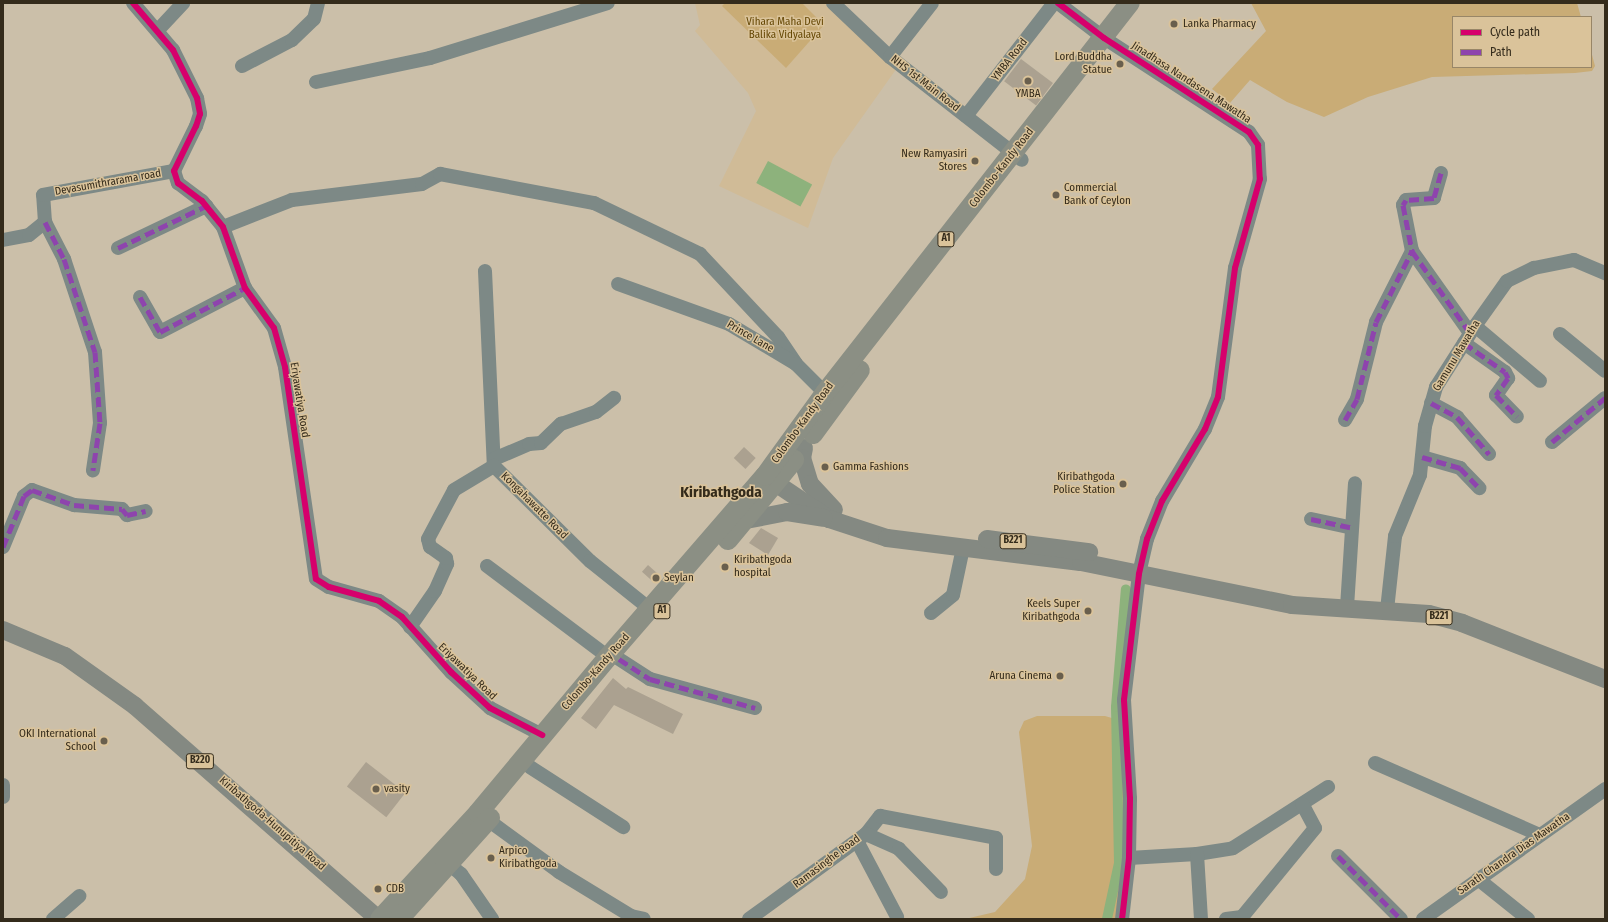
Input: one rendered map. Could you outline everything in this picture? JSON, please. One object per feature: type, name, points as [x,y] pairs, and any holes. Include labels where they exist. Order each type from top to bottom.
[{"type":"highway","name":"Colombo-Kandy Road","points":[[1109,41],[1130,3]]},
{"type":"highway","name":"Colombo-Kandy Road","points":[[613,658],[746,520],[825,393],[1018,157],[1109,41],[1144,3]]},
{"type":"highway","name":"Colombo-Kandy Road","points":[[379,919],[546,738],[613,658],[650,609],[774,476],[804,448],[1018,157]]},
{"type":"highway","name":"Colombo-Kandy Road","points":[[399,919],[488,820],[530,767],[546,738]]},
{"type":"main road","points":[[804,448],[802,458],[810,484],[831,515]]},
{"type":"main road","name":"B221","points":[[774,476],[831,515],[887,538],[1141,568]]},
{"type":"main road","points":[[746,520],[787,512],[831,515]]},
{"type":"main road","name":"B221","points":[[831,515],[907,531],[1047,544],[1263,600],[1387,610],[1462,623],[1605,679]]},
{"type":"main road","name":"Kiribathgoda-Hunupitiya Road","points":[[3,630],[65,656],[135,706],[379,919]]},
{"type":"street","points":[[133,3],[158,30],[197,98],[200,114],[174,171]]},
{"type":"street","points":[[158,30],[183,3]]},
{"type":"street","points":[[242,66],[292,40],[314,19],[318,3]]},
{"type":"street","points":[[316,82],[430,58],[608,3]]},
{"type":"street","name":"NHS 1st Main Road","points":[[833,3],[890,57],[1018,157]]},
{"type":"street","points":[[890,57],[932,3]]},
{"type":"street","name":"YMBA Road","points":[[966,116],[1054,3]]},
{"type":"street","name":"Jinadhasa Nandasena Mawatha","points":[[1058,3],[1109,41],[1249,132],[1258,146],[1260,179],[1235,268],[1218,397],[1205,429],[1162,501],[1141,568],[1124,700],[1130,799],[1129,858],[1122,919]]},
{"type":"street","name":"Eriyawatiya Road","points":[[174,171],[178,183],[206,206],[223,227],[245,288],[270,317],[285,367],[316,579],[328,587],[379,601],[410,627],[490,708],[546,738]]},
{"type":"street","name":"Devasumithrarama road","points":[[45,222],[43,195],[174,171]]},
{"type":"street","points":[[1441,173],[1434,198],[1406,200],[1402,205],[1412,251],[1470,334],[1505,372],[1508,378],[1496,394],[1517,418]]},
{"type":"street","points":[[223,227],[292,200],[422,184],[440,174],[594,203],[700,254],[778,337],[796,364]]},
{"type":"street","points":[[118,248],[206,206]]},
{"type":"street","points":[[3,240],[29,235],[45,222],[64,258],[95,352],[100,423],[93,470]]},
{"type":"street","points":[[1345,420],[1357,399],[1376,322],[1412,251]]},
{"type":"street","name":"Gamunu Mawatha","points":[[1387,610],[1395,536],[1420,475],[1431,403],[1436,387],[1470,334],[1507,281],[1534,268],[1574,260],[1605,273]]},
{"type":"street","points":[[485,271],[494,463]]},
{"type":"street","name":"Prince Lane","points":[[618,284],[729,324],[796,364],[825,393]]},
{"type":"street","points":[[140,297],[160,332],[245,288]]},
{"type":"street","points":[[1470,334],[1540,381]]},
{"type":"street","points":[[1560,334],[1605,371]]},
{"type":"street","points":[[410,627],[435,591],[447,564],[446,558],[430,546],[428,539],[454,490],[494,463],[528,444],[541,443],[561,424],[596,412],[614,398]]},
{"type":"street","points":[[1552,442],[1605,398]]},
{"type":"street","points":[[1431,403],[1457,417],[1489,454]]},
{"type":"street","points":[[1422,457],[1460,468],[1479,488]]},
{"type":"street","name":"Kongahawatte Road","points":[[494,463],[590,560],[650,609]]},
{"type":"street","points":[[1347,607],[1350,527],[1355,483]]},
{"type":"street","points":[[3,547],[24,496],[32,490],[74,505],[122,509],[127,515],[146,511]]},
{"type":"street","points":[[1311,519],[1350,527]]},
{"type":"street","points":[[931,613],[953,595],[962,548]]},
{"type":"street","points":[[487,566],[613,658],[650,679],[755,708]]},
{"type":"street","points":[[1375,763],[1540,835]]},
{"type":"street","points":[[530,767],[623,827]]},
{"type":"street","points":[[3,785],[3,797]]},
{"type":"street","points":[[1129,858],[1197,854],[1233,848],[1328,787]]},
{"type":"street","name":"Sarath Chandra Dias Mawatha","points":[[1423,919],[1605,789]]},
{"type":"street","points":[[1226,919],[1242,917],[1315,828],[1302,804]]},
{"type":"street","points":[[897,917],[861,837],[880,816],[996,838],[996,869]]},
{"type":"street","points":[[488,820],[559,872],[631,916],[644,919]]},
{"type":"street","name":"Ramasinghe Road","points":[[749,919],[861,837],[898,848],[941,892]]},
{"type":"street","points":[[1197,854],[1201,919]]},
{"type":"street","points":[[1338,856],[1401,919]]},
{"type":"street","points":[[449,864],[461,874],[492,919]]},
{"type":"street","points":[[1478,879],[1528,919]]},
{"type":"street","points":[[53,919],[79,896]]},
{"type":"shaded area","name":"Vihara Maha Devi Balika Vidyalaya","points":[[695,3],[832,3],[897,68],[833,158],[808,228],[719,186],[756,111],[748,93],[695,31],[700,25]]},
{"type":"shaded area","points":[[768,161],[812,184],[800,207],[756,183]]},
{"type":"green space","name":"Vihara Maha Devi Balika Vidyalaya","points":[[725,3],[802,3],[824,25],[786,68],[722,6]]},
{"type":"green space","points":[[1251,3],[1577,3],[1581,16],[1452,16],[1452,68],[1592,68],[1592,55],[1595,66],[1592,71],[1575,73],[1432,77],[1368,97],[1324,117],[1287,102],[1250,80],[1230,103],[1212,89],[1266,31]]},
{"type":"green space","points":[[1037,716],[1105,716],[1122,721],[1127,818],[1116,919],[965,919],[995,912],[1025,879],[1032,846],[1019,732],[1024,721]]},
{"type":"building","name":"YMBA","points":[[1021,59],[1053,83],[1036,105],[1004,81]]},
{"type":"building","points":[[744,447],[756,458],[745,469],[734,458]]},
{"type":"building","points":[[761,528],[778,538],[768,555],[749,543]]},
{"type":"building","points":[[648,565],[657,573],[651,580],[642,572]]},
{"type":"building","points":[[613,678],[626,689],[628,687],[683,714],[673,734],[614,705],[596,729],[581,718]]},
{"type":"building","name":"vasity","points":[[366,762],[405,793],[386,817],[347,786]]},
{"type":"waterway","points":[[1107,919],[1119,863],[1116,707],[1126,589]]},
{"type":"marked path","points":[[1441,173],[1434,198],[1406,200],[1403,205],[1412,251],[1470,333]]},
{"type":"marked path","points":[[118,248],[206,206]]},
{"type":"marked path","points":[[45,222],[64,259],[95,352],[100,423],[93,470]]},
{"type":"marked path","points":[[1345,420],[1357,399],[1376,322],[1412,251]]},
{"type":"marked path","points":[[140,297],[160,332],[245,288]]},
{"type":"marked path","points":[[1464,343],[1505,372],[1508,378],[1496,395],[1517,417]]},
{"type":"marked path","points":[[1552,442],[1605,398]]},
{"type":"marked path","points":[[1431,403],[1457,417],[1489,454]]},
{"type":"marked path","points":[[1422,457],[1460,468],[1479,488]]},
{"type":"marked path","points":[[3,547],[24,496],[32,490],[74,505],[122,509],[127,515],[146,511]]},
{"type":"marked path","points":[[1311,519],[1350,527]]},
{"type":"marked path","points":[[619,659],[650,679],[755,708]]},
{"type":"marked path","points":[[1338,856],[1401,919]]},
{"type":"cycle path","points":[[133,3],[173,50],[197,98],[200,114],[196,126],[174,171],[178,183],[202,201],[223,227],[245,288],[274,328],[285,367],[316,579],[329,587],[379,601],[402,617],[451,672],[490,708],[542,735]]},
{"type":"cycle path","points":[[1058,3],[1104,38],[1249,132],[1258,145],[1260,179],[1235,268],[1218,397],[1205,429],[1162,501],[1147,539],[1139,574],[1124,700],[1130,799],[1129,858],[1122,919]]},
{"type":"place","name":"Lanka Pharmacy","points":[[1174,24]]},
{"type":"place","name":"Lord Buddha Statue","points":[[1120,64]]},
{"type":"place","name":"YMBA","points":[[1028,81]]},
{"type":"place","name":"New Ramyasiri Stores","points":[[975,161]]},
{"type":"place","name":"Commercial Bank of Ceylon","points":[[1056,195]]},
{"type":"place","name":"Gamma Fashions","points":[[825,467]]},
{"type":"place","name":"Kiribathgoda Police Station","points":[[1123,484]]},
{"type":"place","name":"Kiribathgoda hospital","points":[[725,567]]},
{"type":"place","name":"Seylan","points":[[656,578]]},
{"type":"place","name":"Keels Super Kiribathgoda","points":[[1088,611]]},
{"type":"place","name":"Aruna Cinema","points":[[1060,676]]},
{"type":"place","name":"OKI International School","points":[[104,741]]},
{"type":"place","name":"vasity","points":[[376,789]]},
{"type":"place","name":"Arpico Kiribathgoda","points":[[491,858]]},
{"type":"place","name":"CDB","points":[[378,889]]},
{"type":"district","name":"Kiribathgoda","points":[[721,493]]}]
